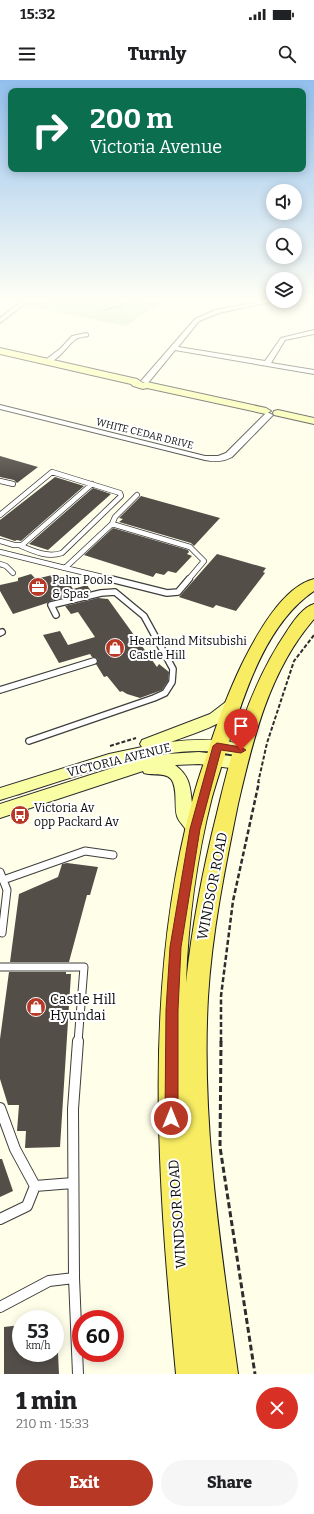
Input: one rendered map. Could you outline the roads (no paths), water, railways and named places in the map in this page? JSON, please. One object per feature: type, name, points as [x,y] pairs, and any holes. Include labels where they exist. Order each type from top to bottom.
[{"type":"main road","points":[[35,359],[271,413],[314,421]]},
{"type":"main road","name":"WINDSOR ROAD","points":[[192,1374],[175,1200],[171,1118],[172,1026],[176,947],[195,829],[215,752],[233,705],[264,639],[280,616],[296,597],[314,584]]},
{"type":"main road","name":"WINDSOR ROAD","points":[[222,1374],[206,1254],[196,1144],[196,996],[203,931],[240,756],[251,718],[278,658],[292,633],[314,609]]},
{"type":"main road","points":[[109,760],[216,718],[233,705]]},
{"type":"main road","name":"VICTORIA AVENUE","points":[[0,794],[109,760],[179,746],[240,756]]},
{"type":"main road","name":"VICTORIA AVENUE","points":[[0,811],[124,771],[167,760],[215,752]]},
{"type":"main road","points":[[124,771],[158,768],[168,769],[174,772],[178,776],[182,786],[186,816],[195,829]]},
{"type":"street","points":[[46,362],[49,359]]},
{"type":"street","points":[[143,383],[163,359]]},
{"type":"street","points":[[244,359],[314,372]]},
{"type":"street","points":[[267,363],[269,359]]},
{"type":"street","name":"WHITE CEDAR DRIVE","points":[[0,407],[205,458],[215,459],[223,458],[229,455],[271,413]]},
{"type":"lane","points":[[0,515],[52,472],[120,493],[121,496],[62,553],[53,556],[32,551],[19,545],[0,541]]},
{"type":"lane","points":[[0,481],[13,484]]},
{"type":"lane","points":[[19,545],[25,543],[91,485]]},
{"type":"lane","points":[[65,568],[112,524],[115,517],[138,495]]},
{"type":"lane","points":[[0,552],[129,585],[172,594],[178,592],[204,561],[190,547],[112,524]]},
{"type":"lane","points":[[0,564],[6,566],[13,573]]},
{"type":"lane","points":[[29,741],[154,698],[165,693],[172,682],[173,669],[144,616],[115,592],[101,593],[51,605],[56,615]]},
{"type":"lane","points":[[0,690],[94,661]]},
{"type":"lane","points":[[3,880],[85,851],[113,855]]},
{"type":"lane","points":[[0,872],[7,890],[2,933]]},
{"type":"lane","points":[[0,967],[84,967],[73,1109],[74,1278],[78,1374]]},
{"type":"lane","points":[[0,1108],[15,1149],[35,1186]]},
{"type":"lane","points":[[35,1186],[73,1183]]},
{"type":"lane","points":[[0,1219],[27,1206],[35,1186]]},
{"type":"lane","points":[[0,1307],[49,1281],[74,1278]]},
{"type":"place","name":"Palm Pools & Spas","points":[[38,587]]},
{"type":"place","name":"Heartland Mitsubishi Castle Hill","points":[[115,648]]},
{"type":"place","name":"Victoria Av opp Packard Av","points":[[20,815]]},
{"type":"place","name":"Castle Hill Hyundai","points":[[36,1007]]}]
